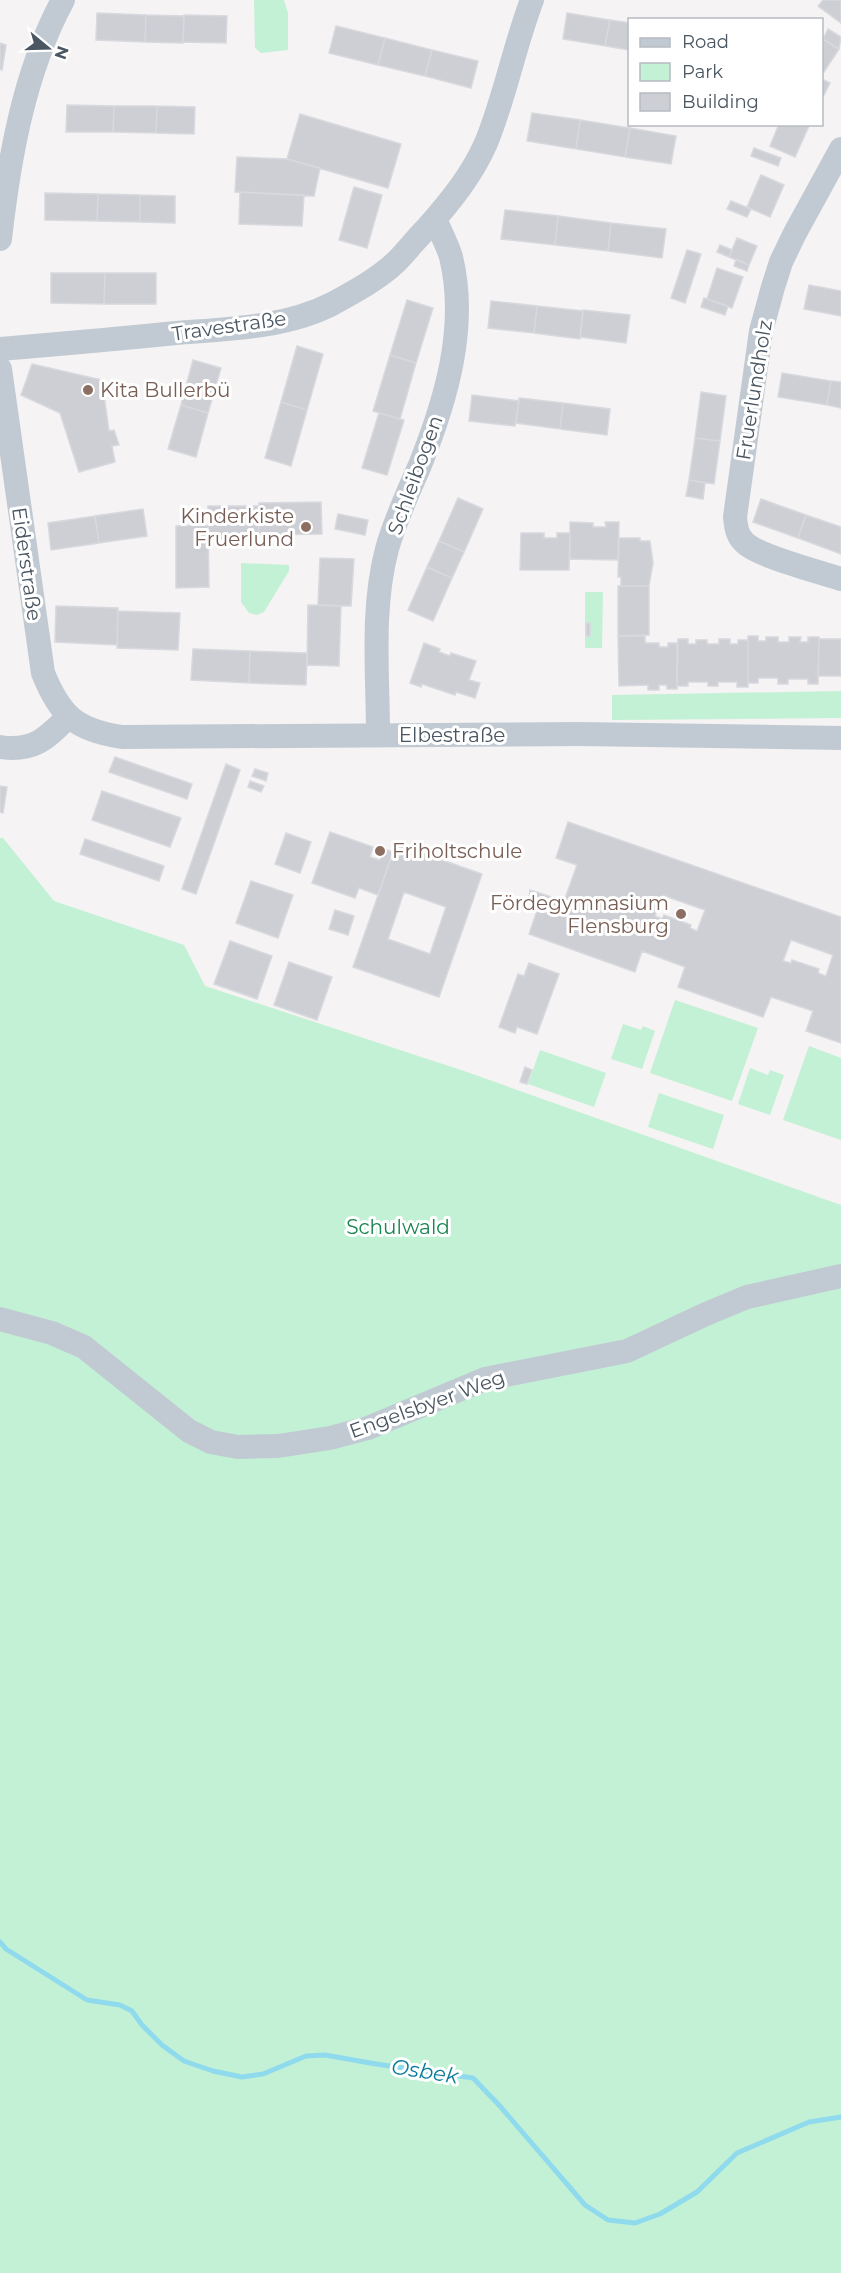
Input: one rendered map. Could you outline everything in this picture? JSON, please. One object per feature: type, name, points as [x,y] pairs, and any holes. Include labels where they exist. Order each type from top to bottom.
[{"type":"street","points":[[0,239],[10,165],[19,122],[41,54],[63,0]]},
{"type":"street","name":"Travestraße","points":[[0,349],[242,328],[286,320],[330,305],[371,281],[395,262],[461,188],[485,143],[532,0]]},
{"type":"street","name":"Fruerlundholz","points":[[841,148],[790,243],[773,287],[760,342],[735,517],[737,532],[744,543],[757,551],[841,579]]},
{"type":"street","name":"Schleibogen","points":[[378,735],[380,585],[392,534],[437,418],[448,379],[456,333],[458,294],[450,255],[435,219]]},
{"type":"street","name":"Eiderstraße","points":[[0,369],[43,673],[53,699],[68,717]]},
{"type":"street","points":[[0,747],[15,749],[32,746],[47,738],[68,717]]},
{"type":"street","name":"Elbestraße","points":[[68,717],[99,734],[122,737],[579,734],[841,738]]},
{"type":"street","name":"Engelsbyer Weg","points":[[0,1319],[52,1333],[84,1347],[189,1431],[211,1442],[238,1447],[278,1446],[330,1438],[368,1428],[485,1378],[627,1351],[747,1297],[841,1276]]},
{"type":"green space","points":[[254,0],[284,0],[288,13],[288,50],[261,53],[255,48]]},
{"type":"green space","points":[[241,563],[289,565],[289,571],[264,612],[257,615],[249,613],[241,602]]},
{"type":"green space","points":[[585,592],[603,592],[602,648],[585,648]]},
{"type":"green space","points":[[841,691],[841,718],[612,720],[612,695]]},
{"type":"green space","name":"Schulwald","points":[[0,838],[3,838],[54,901],[184,945],[205,986],[464,1071],[841,1205],[841,2273],[0,2273]]},
{"type":"green space","points":[[675,1000],[758,1028],[732,1101],[650,1073]]},
{"type":"green space","points":[[623,1024],[641,1030],[643,1026],[655,1031],[642,1069],[611,1059]]},
{"type":"green space","points":[[809,1046],[841,1058],[841,1140],[783,1120]]},
{"type":"green space","points":[[540,1050],[606,1073],[594,1107],[528,1084]]},
{"type":"green space","points":[[750,1068],[768,1075],[770,1070],[784,1075],[770,1115],[738,1104]]},
{"type":"green space","points":[[659,1093],[724,1115],[713,1149],[648,1127]]},
{"type":"building","points":[[823,0],[841,0],[841,23],[818,6]]},
{"type":"building","points":[[97,13],[146,15],[145,42],[96,40]]},
{"type":"building","points":[[567,13],[610,20],[605,46],[563,39]]},
{"type":"building","points":[[146,15],[184,16],[183,43],[145,42]]},
{"type":"building","points":[[184,15],[227,16],[226,43],[183,42]]},
{"type":"building","points":[[610,20],[628,23],[628,50],[605,46]]},
{"type":"building","points":[[336,26],[385,38],[378,65],[329,53]]},
{"type":"building","points":[[828,29],[841,37],[839,49],[823,39]]},
{"type":"building","points":[[385,38],[432,50],[425,76],[378,65]]},
{"type":"building","points":[[823,39],[839,49],[823,72]]},
{"type":"building","points":[[0,43],[6,45],[2,70],[0,69]]},
{"type":"building","points":[[432,50],[478,61],[471,88],[425,76]]},
{"type":"building","points":[[823,80],[830,83],[823,97]]},
{"type":"building","points":[[67,105],[114,106],[113,132],[66,132]]},
{"type":"building","points":[[114,106],[157,106],[156,133],[113,132]]},
{"type":"building","points":[[157,106],[195,107],[194,134],[156,133]]},
{"type":"building","points":[[532,113],[580,120],[576,149],[527,141]]},
{"type":"building","points":[[300,114],[401,144],[388,188],[287,159]]},
{"type":"building","points":[[580,120],[630,128],[625,157],[576,149]]},
{"type":"building","points":[[778,126],[809,126],[795,157],[770,146]]},
{"type":"building","points":[[630,128],[676,136],[671,164],[625,157]]},
{"type":"building","points":[[754,148],[781,158],[778,166],[751,156]]},
{"type":"building","points":[[237,157],[287,159],[320,168],[314,196],[235,192]]},
{"type":"building","points":[[761,175],[784,185],[770,217],[747,207]]},
{"type":"building","points":[[354,187],[382,195],[367,248],[339,240]]},
{"type":"building","points":[[240,192],[304,195],[302,226],[239,224]]},
{"type":"building","points":[[45,193],[98,194],[97,221],[45,220]]},
{"type":"building","points":[[98,194],[140,195],[140,222],[97,221]]},
{"type":"building","points":[[140,195],[175,196],[175,223],[140,222]]},
{"type":"building","points":[[731,201],[751,209],[747,217],[727,209]]},
{"type":"building","points":[[505,210],[558,216],[555,245],[501,239]]},
{"type":"building","points":[[558,216],[611,223],[608,251],[555,245]]},
{"type":"building","points":[[611,223],[666,229],[662,258],[608,251]]},
{"type":"building","points":[[737,238],[757,246],[749,265],[729,257]]},
{"type":"building","points":[[720,245],[732,250],[729,257],[717,252]]},
{"type":"building","points":[[687,250],[701,254],[685,303],[671,298]]},
{"type":"building","points":[[736,259],[749,265],[747,271],[734,266]]},
{"type":"building","points":[[717,268],[743,277],[732,308],[707,299]]},
{"type":"building","points":[[51,273],[105,273],[104,304],[51,303]]},
{"type":"building","points":[[105,273],[156,273],[156,304],[104,304]]},
{"type":"building","points":[[809,285],[841,291],[841,316],[804,309]]},
{"type":"building","points":[[704,298],[728,306],[725,315],[701,307]]},
{"type":"building","points":[[407,300],[433,308],[416,363],[390,355]]},
{"type":"building","points":[[491,301],[537,306],[534,333],[488,328]]},
{"type":"building","points":[[537,306],[583,311],[580,339],[534,333]]},
{"type":"building","points":[[583,310],[630,315],[626,343],[580,337]]},
{"type":"building","points":[[297,346],[323,354],[307,410],[281,402]]},
{"type":"building","points":[[390,355],[416,363],[400,419],[373,411]]},
{"type":"building","points":[[193,360],[221,368],[208,413],[181,405]]},
{"type":"building","points":[[32,364],[102,380],[109,431],[114,430],[119,445],[112,446],[115,462],[79,472],[60,413],[21,395]]},
{"type":"building","points":[[782,373],[831,381],[827,405],[778,397]]},
{"type":"building","points":[[831,381],[841,382],[841,408],[827,405]]},
{"type":"building","points":[[701,392],[726,396],[720,441],[695,438]]},
{"type":"building","points":[[472,395],[519,401],[515,426],[469,421]]},
{"type":"building","points":[[519,398],[563,403],[560,429],[516,423]]},
{"type":"building","points":[[281,402],[307,410],[291,466],[265,458]]},
{"type":"building","points":[[563,403],[610,409],[607,435],[560,429]]},
{"type":"building","points":[[181,405],[208,413],[196,457],[168,449]]},
{"type":"building","points":[[379,413],[404,420],[387,475],[362,468]]},
{"type":"building","points":[[695,438],[720,441],[714,484],[689,480]]},
{"type":"building","points":[[689,480],[705,483],[703,499],[686,496]]},
{"type":"building","points":[[458,498],[483,509],[464,552],[439,541]]},
{"type":"building","points":[[761,499],[806,515],[798,538],[753,522]]},
{"type":"building","points":[[321,502],[322,534],[259,535],[259,503]]},
{"type":"building","points":[[208,506],[259,506],[259,538],[208,539]]},
{"type":"building","points":[[143,509],[147,536],[99,543],[95,516]]},
{"type":"building","points":[[338,514],[368,520],[365,535],[335,529]]},
{"type":"building","points":[[806,515],[841,527],[841,554],[798,538]]},
{"type":"building","points":[[95,516],[99,543],[51,550],[48,523]]},
{"type":"building","points":[[570,522],[593,523],[593,527],[606,527],[605,522],[619,522],[618,560],[570,559]]},
{"type":"building","points":[[208,525],[209,587],[176,588],[176,526]]},
{"type":"building","points":[[521,533],[544,533],[544,538],[557,538],[557,533],[570,533],[569,570],[520,570]]},
{"type":"building","points":[[619,538],[640,538],[640,541],[650,541],[653,563],[649,586],[621,586],[621,577],[618,577]]},
{"type":"building","points":[[439,541],[464,552],[452,578],[427,567]]},
{"type":"building","points":[[320,558],[354,559],[351,606],[318,605]]},
{"type":"building","points":[[427,567],[452,578],[433,621],[408,610]]},
{"type":"building","points":[[618,586],[649,586],[649,635],[618,636]]},
{"type":"building","points":[[308,605],[341,606],[339,666],[307,665]]},
{"type":"building","points":[[56,606],[118,608],[117,645],[55,642]]},
{"type":"building","points":[[118,611],[180,613],[178,650],[117,648]]},
{"type":"building","points":[[586,623],[590,623],[590,636],[586,636]]},
{"type":"building","points":[[618,636],[645,636],[645,643],[659,643],[659,647],[668,647],[668,643],[677,643],[677,689],[667,689],[667,685],[659,685],[659,690],[648,690],[648,685],[619,686]]},
{"type":"building","points":[[748,636],[758,636],[758,641],[766,641],[766,637],[778,637],[778,642],[789,642],[789,637],[801,637],[800,642],[808,642],[808,637],[819,637],[818,684],[808,684],[808,679],[788,679],[788,684],[778,684],[778,678],[758,678],[758,683],[748,683]]},
{"type":"building","points":[[678,639],[688,639],[688,644],[696,644],[696,640],[707,640],[707,644],[719,644],[719,639],[730,639],[730,644],[738,644],[738,640],[748,640],[748,687],[737,687],[737,682],[718,682],[718,686],[708,686],[708,682],[688,682],[688,686],[677,686]]},
{"type":"building","points":[[819,639],[841,639],[841,676],[818,676]]},
{"type":"building","points":[[424,643],[450,656],[451,653],[476,661],[469,680],[480,683],[475,698],[410,683]]},
{"type":"building","points":[[193,649],[250,651],[249,683],[191,680]]},
{"type":"building","points":[[250,651],[307,653],[306,685],[249,683]]},
{"type":"building","points":[[115,757],[192,784],[187,799],[109,772]]},
{"type":"building","points":[[226,764],[240,770],[196,894],[182,889]]},
{"type":"building","points":[[255,769],[268,773],[266,781],[252,776]]},
{"type":"building","points":[[250,781],[264,786],[261,792],[248,787]]},
{"type":"building","points":[[0,786],[7,787],[3,813],[0,812]]},
{"type":"building","points":[[102,791],[181,818],[170,847],[92,820]]},
{"type":"building","points":[[568,822],[841,917],[841,1043],[806,1031],[813,1011],[771,997],[763,1017],[678,987],[685,967],[642,951],[635,972],[529,934],[540,902],[529,898],[530,890],[555,898],[563,904],[577,865],[556,858]],"holes":[[[662,895],[705,910],[697,931],[690,928],[691,925],[664,915],[662,919],[655,916]],[[791,940],[833,955],[826,976],[818,973],[819,969],[792,960],[791,963],[783,961]]]},
{"type":"building","points":[[330,832],[373,847],[370,857],[380,860],[384,849],[393,852],[378,895],[359,888],[355,898],[312,883]]},
{"type":"building","points":[[286,833],[311,842],[300,873],[275,864]]},
{"type":"building","points":[[85,839],[164,866],[159,881],[80,854]]},
{"type":"building","points":[[396,844],[482,874],[439,997],[353,967]],"holes":[[[404,892],[446,907],[430,954],[388,939]]]},
{"type":"building","points":[[251,881],[293,895],[278,938],[236,923]]},
{"type":"building","points":[[335,910],[354,916],[348,935],[329,929]]},
{"type":"building","points":[[230,941],[272,956],[257,999],[214,984]]},
{"type":"building","points":[[289,962],[332,977],[317,1020],[274,1005]]},
{"type":"building","points":[[529,963],[559,974],[537,1034],[517,1027],[515,1033],[499,1027],[518,974],[524,976]]},
{"type":"building","points":[[525,1067],[532,1070],[527,1084],[520,1082]]},
{"type":"waterway","name":"Osbek","points":[[0,1942],[6,1949],[87,2000],[120,2005],[132,2011],[162,2045],[184,2061],[213,2071],[242,2077],[263,2074],[306,2056],[325,2055],[473,2078],[585,2205],[608,2220],[635,2223],[660,2214],[697,2192],[737,2153],[809,2122],[841,2117]]},
{"type":"place","name":"Kita Bullerbü","points":[[88,390]]},
{"type":"place","name":"Kinderkiste Fruerlund","points":[[306,527]]},
{"type":"place","name":"Friholtschule","points":[[380,851]]},
{"type":"place","name":"Fördegymnasium Flensburg","points":[[681,914]]}]
